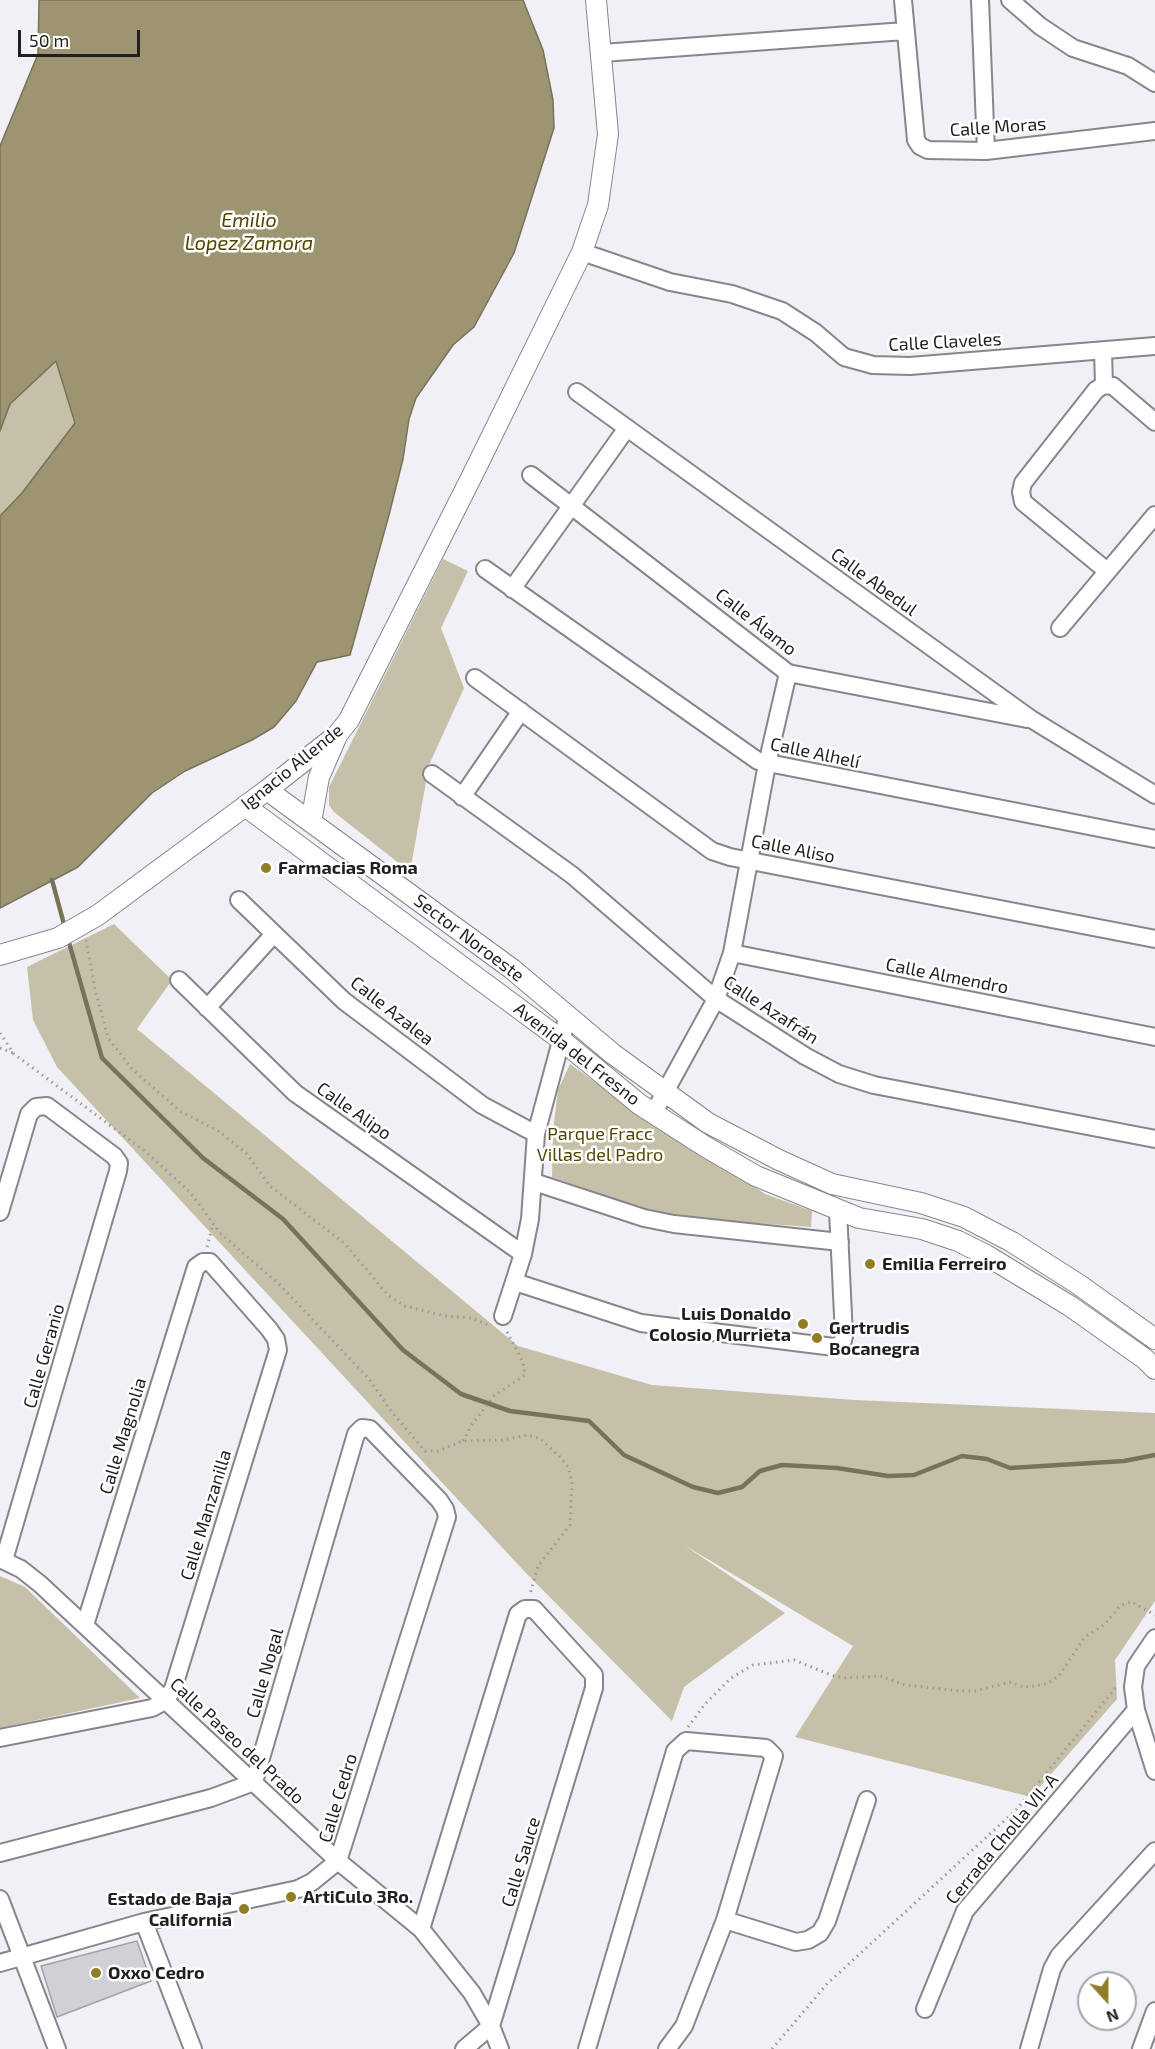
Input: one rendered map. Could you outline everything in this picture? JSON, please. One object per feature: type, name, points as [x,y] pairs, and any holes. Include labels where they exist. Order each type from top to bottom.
[{"type":"street","name":"Ignacio Allende","points":[[0,955],[58,938],[84,923],[267,790],[337,735],[349,720],[582,252],[598,205],[606,167],[608,134],[596,0]]},
{"type":"street","name":"Calle Moras","points":[[903,0],[916,140],[920,146],[928,150],[986,151],[1155,131]]},
{"type":"street","points":[[980,0],[986,151]]},
{"type":"street","points":[[1010,0],[1040,26],[1072,48],[1128,66],[1155,83]]},
{"type":"street","points":[[602,53],[905,31]]},
{"type":"street","name":"Calle Claveles","points":[[582,252],[670,282],[732,294],[782,311],[816,333],[844,357],[873,365],[910,366],[1155,346]]},
{"type":"street","points":[[1103,351],[1104,385]]},
{"type":"street","points":[[1107,571],[1023,502],[1021,492],[1023,483],[1096,390],[1104,385],[1113,386],[1155,422]]},
{"type":"street","name":"Calle Abedul","points":[[577,392],[1031,719],[1155,795]]},
{"type":"street","points":[[512,589],[627,429]]},
{"type":"street","name":"Calle Álamo","points":[[531,475],[572,504],[788,673],[1031,719]]},
{"type":"street","points":[[1060,628],[1155,515]]},
{"type":"street","name":"Calle Alhelí","points":[[485,569],[767,764],[1155,839]]},
{"type":"street","points":[[653,1114],[716,999],[732,953],[767,764],[788,673]]},
{"type":"street","name":"Calle Aliso","points":[[476,678],[712,851],[749,861],[1155,939]]},
{"type":"street","points":[[462,797],[521,711]]},
{"type":"street","points":[[312,822],[319,777],[337,735]]},
{"type":"street","name":"Calle Azafrán","points":[[432,774],[572,875],[716,999],[805,1056],[848,1077],[874,1085],[1155,1139]]},
{"type":"street","name":"Sector Noroeste","points":[[267,790],[512,969],[613,1054],[664,1093]]},
{"type":"street","name":"Avenida del Fresno","points":[[245,806],[560,1039],[653,1114],[756,1176],[858,1218],[922,1229],[958,1241],[1152,1352]]},
{"type":"street","name":"Calle Azalea","points":[[239,900],[344,1001],[482,1105],[536,1134]]},
{"type":"street","points":[[207,1008],[274,934]]},
{"type":"street","name":"Calle Almendro","points":[[732,953],[1155,1037]]},
{"type":"street","name":"Calle Alipo","points":[[179,980],[295,1093],[523,1254]]},
{"type":"street","points":[[503,1316],[523,1254],[534,1182],[536,1134],[568,1015]]},
{"type":"street","name":"Avenida del Fresno","points":[[664,1093],[708,1123],[809,1175],[832,1184],[921,1203],[964,1217],[1012,1242],[1078,1284],[1152,1352]]},
{"type":"street","name":"Calle Geranio","points":[[0,1212],[29,1114],[36,1107],[47,1106],[119,1162],[2,1559]]},
{"type":"street","points":[[534,1182],[664,1222],[840,1242]]},
{"type":"street","points":[[515,1282],[641,1323],[834,1347],[842,1344],[844,1336],[838,1210]]},
{"type":"street","name":"Calle Manzanilla","points":[[165,1701],[173,1689],[278,1350],[276,1339],[210,1262],[203,1262]]},
{"type":"street","name":"Calle Magnolia","points":[[85,1625],[196,1267],[203,1262]]},
{"type":"street","name":"Calle Cedro","points":[[0,1963],[144,1922],[298,1889],[312,1882],[338,1861],[447,1517],[445,1509],[370,1429],[362,1428]]},
{"type":"street","name":"Calle Nogal","points":[[254,1782],[356,1434],[362,1428]]},
{"type":"street","name":"Calle Paseo del Prado","points":[[2,1559],[40,1584],[338,1861],[421,1929],[472,1993],[491,2026],[500,2049]]},
{"type":"street","points":[[421,1929],[518,1614],[525,1609]]},
{"type":"street","name":"Calle Sauce","points":[[491,2026],[594,1688],[594,1675],[534,1609],[525,1609]]},
{"type":"street","points":[[1155,1638],[1136,1666],[1133,1676],[1136,1710],[1155,1771]]},
{"type":"street","points":[[0,1738],[152,1708],[165,1701]]},
{"type":"street","name":"Cerrada Cholla VII-A","points":[[925,2010],[965,1911],[1136,1710]]},
{"type":"street","points":[[586,2049],[683,1743],[766,1748],[772,1751],[774,1756],[725,1920],[684,2026],[667,2049]]},
{"type":"street","points":[[0,1853],[211,1798],[254,1782]]},
{"type":"street","points":[[725,1920],[796,1942],[808,1940],[820,1933],[827,1921],[867,1800]]},
{"type":"street","points":[[1029,2049],[1052,1970],[1059,1956],[1155,1851]]},
{"type":"street","points":[[0,1899],[57,2049]]},
{"type":"street","points":[[144,1922],[193,2049]]},
{"type":"street","points":[[1141,2049],[1155,2011]]},
{"type":"street","points":[[464,2049],[491,2026]]},
{"type":"path","points":[[84,923],[95,989],[108,1038],[133,1070],[180,1111],[218,1131],[246,1153],[270,1186],[344,1243],[388,1295],[405,1305],[445,1316],[472,1318],[490,1326],[497,1324],[503,1316]]},
{"type":"path","points":[[0,1033],[14,1054]]},
{"type":"path","points":[[0,1048],[14,1054],[146,1152],[190,1192],[213,1225],[238,1251],[280,1285],[369,1379],[391,1411],[425,1451],[438,1451],[463,1441],[503,1440],[528,1435],[541,1439],[568,1467],[572,1482],[570,1525],[538,1566],[525,1609]]},
{"type":"path","points":[[203,1262],[213,1225]]},
{"type":"path","points":[[463,1441],[471,1426],[494,1396],[525,1375],[523,1362],[505,1329],[503,1316]]},
{"type":"path","points":[[683,1743],[684,1736],[705,1704],[731,1678],[753,1665],[795,1660],[831,1676],[844,1678],[880,1676],[905,1685],[961,1691],[975,1691],[1011,1682],[1023,1687],[1036,1686],[1048,1683],[1059,1676],[1084,1638],[1105,1624],[1121,1605],[1132,1602],[1155,1615]]},
{"type":"path","points":[[772,2049],[827,1984],[1017,1809],[1126,1674],[1133,1676]]},
{"type":"green space","points":[[56,360],[75,423],[22,493],[0,516],[0,431],[10,404]]},
{"type":"green space","points":[[443,559],[468,571],[441,628],[464,688],[429,765],[410,872],[334,812],[329,805],[329,787]]},
{"type":"green space","points":[[114,924],[172,980],[137,1029],[518,1346],[652,1385],[855,1400],[1155,1413],[1155,1601],[1115,1660],[1117,1699],[1031,1797],[795,1737],[853,1646],[684,1545],[785,1613],[684,1687],[672,1721],[524,1571],[57,1067],[33,1020],[27,967]]},
{"type":"green space","name":"Parque Fracc Villas del Padro","points":[[570,1064],[661,1130],[722,1165],[765,1194],[812,1211],[811,1227],[713,1220],[650,1211],[552,1177],[553,1131],[558,1090]]},
{"type":"green space","points":[[0,1576],[25,1587],[140,1698],[0,1728]]},
{"type":"water","name":"Emilio Lopez Zamora","points":[[39,0],[523,0],[543,50],[553,100],[554,128],[514,253],[474,327],[453,345],[416,398],[409,419],[403,459],[389,515],[350,655],[317,662],[296,701],[274,727],[252,740],[185,771],[152,793],[78,867],[0,908],[0,516],[22,493],[75,423],[56,361],[10,404],[0,431],[0,146],[38,54]]},
{"type":"building","name":"Oxxo Cedro","points":[[137,1941],[151,1981],[57,2017],[41,1966]]},
{"type":"waterway","points":[[52,880],[65,928]]},
{"type":"waterway","points":[[68,939],[102,1058],[203,1158],[283,1219],[403,1350],[461,1394],[510,1411],[589,1421],[624,1455],[693,1487],[718,1493],[742,1487],[760,1471],[782,1465],[837,1468],[888,1476],[914,1475],[962,1456],[987,1459],[1010,1468],[1124,1461],[1155,1455]]},
{"type":"place","name":"Farmacias Roma","points":[[266,868]]},
{"type":"place","name":"Emilia Ferreiro","points":[[870,1264]]},
{"type":"place","name":"Luis Donaldo Colosio Murrieta","points":[[803,1324]]},
{"type":"place","name":"Gertrudis Bocanegra","points":[[817,1338]]},
{"type":"place","name":"ArtiCulo 3Ro.","points":[[291,1897]]},
{"type":"place","name":"Estado de Baja California","points":[[244,1909]]},
{"type":"place","name":"Oxxo Cedro","points":[[96,1973]]}]
